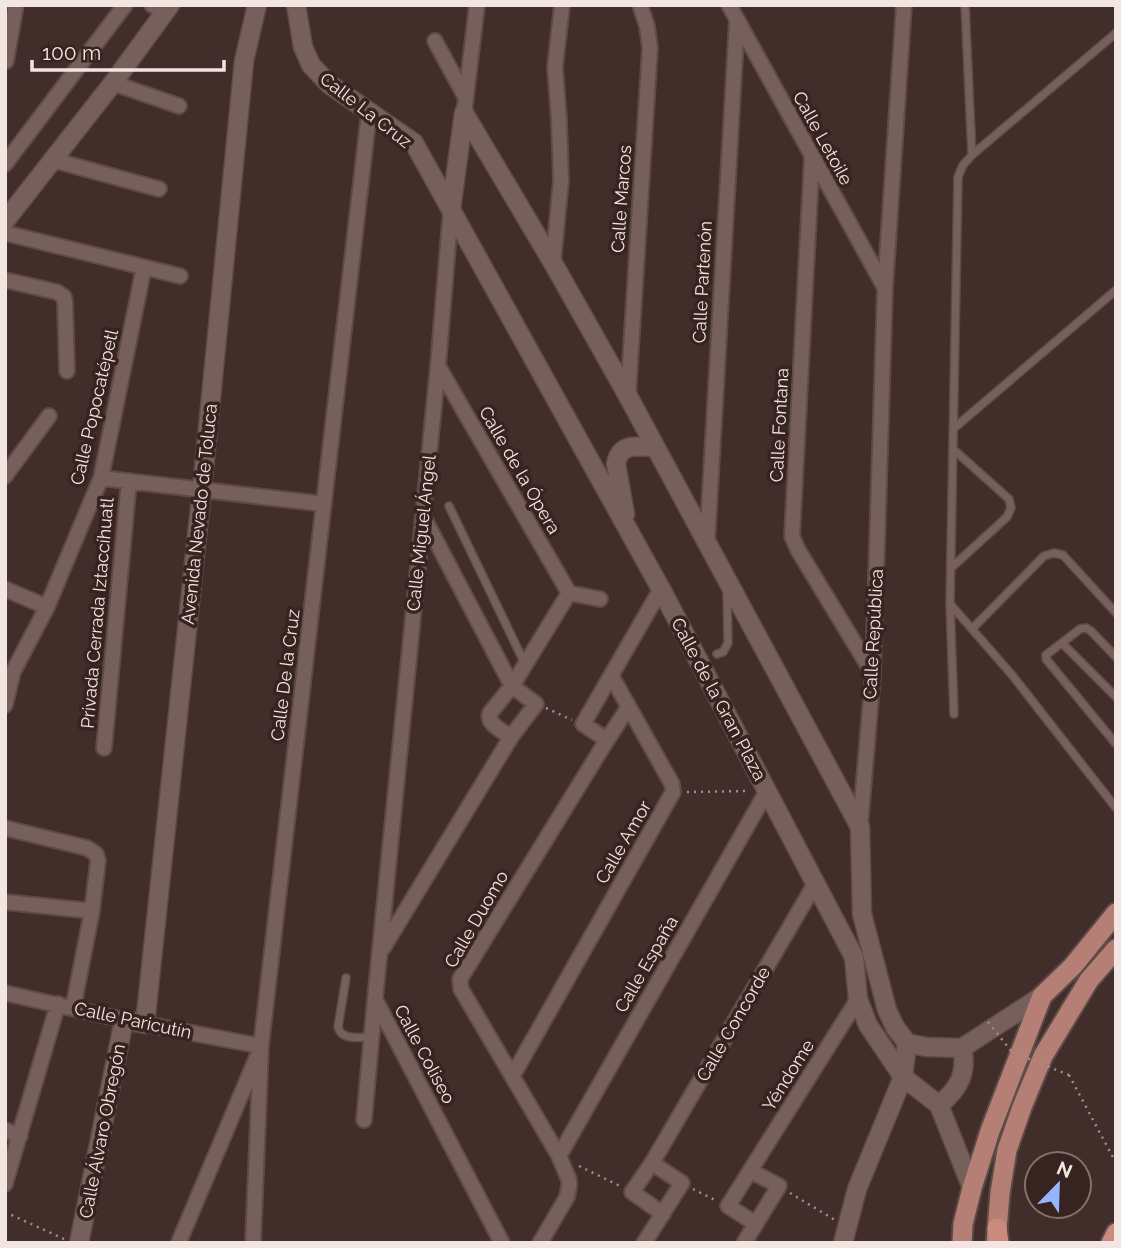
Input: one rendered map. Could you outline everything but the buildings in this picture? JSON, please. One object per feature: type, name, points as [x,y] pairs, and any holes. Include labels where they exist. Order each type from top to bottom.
[{"type":"highway","points":[[1111,1243],[1116,1233]]},
{"type":"main road","points":[[962,1243],[972,1188],[990,1131],[1042,996],[1073,966],[1116,913]]},
{"type":"main road","points":[[997,1238],[1000,1193],[1007,1150],[1022,1107],[1044,1056],[1089,980],[1116,949]]},
{"type":"street","points":[[6,61],[16,5]]},
{"type":"street","points":[[5,164],[125,5]]},
{"type":"street","name":"Avenida Nevado de Toluca","points":[[145,1024],[244,61],[257,5]]},
{"type":"street","name":"Calle La Cruz","points":[[296,5],[303,47],[311,65],[329,84],[414,143],[451,209]]},
{"type":"street","points":[[465,105],[477,5]]},
{"type":"street","points":[[553,263],[561,180],[555,67],[562,5]]},
{"type":"street","name":"Calle Marcos","points":[[628,396],[650,48],[640,5]]},
{"type":"street","name":"Calle Letoile","points":[[729,5],[885,288]]},
{"type":"street","name":"Calle República","points":[[904,5],[885,288],[873,674],[860,827],[862,914],[887,1010],[907,1043]]},
{"type":"street","points":[[5,221],[113,83],[163,7]]},
{"type":"street","name":"Calle Partenón","points":[[707,545],[737,21]]},
{"type":"street","points":[[435,41],[465,105],[628,396],[860,827]]},
{"type":"street","points":[[113,83],[179,106]]},
{"type":"street","name":"Calle Miguel Ángel","points":[[380,953],[451,209],[465,105]]},
{"type":"street","name":"Calle De la Cruz","points":[[253,1243],[261,1046],[369,113]]},
{"type":"street","name":"Calle Fontana","points":[[812,157],[793,536],[873,674]]},
{"type":"street","points":[[53,160],[159,189]]},
{"type":"street","name":"Calle de la Gran Plaza","points":[[451,209],[661,589],[854,957],[858,999],[869,1025],[904,1077],[939,1105],[972,1188]]},
{"type":"street","points":[[5,233],[180,276]]},
{"type":"street","name":"Calle Popocatépetl","points":[[5,705],[9,672],[47,607],[101,478],[144,267]]},
{"type":"street","points":[[5,280],[57,292],[64,297],[66,371]]},
{"type":"street","name":"Calle de la Ópera","points":[[438,366],[569,593]]},
{"type":"street","points":[[5,476],[49,416]]},
{"type":"street","points":[[629,531],[617,459],[628,447],[655,447]]},
{"type":"street","points":[[101,478],[324,504]]},
{"type":"street","name":"Privada Cerrada Iztaccíhuatl","points":[[104,748],[128,481]]},
{"type":"street","points":[[423,517],[512,686],[537,704]]},
{"type":"street","points":[[5,589],[47,607]]},
{"type":"street","points":[[607,740],[583,724],[661,589]]},
{"type":"street","points":[[511,737],[490,722],[490,713],[512,686],[569,593],[600,599]]},
{"type":"street","name":"Calle Amor","points":[[513,1075],[673,792],[672,784],[612,677]]},
{"type":"street","name":"Calle Coliseo","points":[[502,1243],[375,999],[380,953],[511,737],[537,704]]},
{"type":"street","name":"Calle Duomo","points":[[540,1243],[566,1197],[569,1180],[559,1156],[461,989],[460,979],[628,708]]},
{"type":"street","name":"Calle España","points":[[559,1156],[767,791]]},
{"type":"street","points":[[5,828],[87,848],[96,854],[98,861],[92,911],[73,1008]]},
{"type":"street","name":"Calle Concorde","points":[[652,1163],[815,884]]},
{"type":"street","points":[[5,902],[92,911]]},
{"type":"street","name":"Calle Paricutín","points":[[5,993],[124,1020],[261,1046]]},
{"type":"street","points":[[845,1235],[856,1189],[904,1077],[907,1043],[926,1047],[962,1048],[1042,996]]},
{"type":"street","points":[[364,1120],[375,999]]},
{"type":"street","name":"Yéndome","points":[[751,1171],[858,999]]},
{"type":"street","points":[[5,1184],[58,1004]]},
{"type":"street","name":"Calle Álvaro Obregón","points":[[79,1243],[124,1020]]},
{"type":"street","points":[[179,1241],[261,1046]]},
{"type":"street","points":[[939,1105],[960,1080],[965,1060],[962,1048]]},
{"type":"street","points":[[5,1130],[20,1136]]},
{"type":"street","points":[[644,1243],[663,1214],[682,1183],[652,1163],[632,1192],[663,1214]]},
{"type":"street","points":[[744,1243],[756,1224],[779,1186],[751,1171],[728,1206],[756,1224]]},
{"type":"lane","points":[[965,5],[972,155]]},
{"type":"lane","points":[[954,714],[950,604],[958,177],[963,165],[972,155],[1116,33]]},
{"type":"lane","points":[[953,429],[1116,290]]},
{"type":"lane","points":[[951,568],[1007,517],[1011,508],[1009,499],[953,450]]},
{"type":"lane","points":[[449,506],[525,665]]},
{"type":"lane","points":[[972,629],[1044,556],[1054,553],[1063,555],[1116,613]]},
{"type":"lane","points":[[717,654],[723,652],[728,643],[727,582]]},
{"type":"lane","points":[[950,604],[1012,675],[1116,808]]},
{"type":"lane","points":[[1116,657],[1086,628],[1080,629],[1046,655],[1047,662],[1116,744]]},
{"type":"lane","points":[[1062,643],[1116,697]]},
{"type":"lane","points":[[346,978],[338,1027],[340,1033],[344,1037],[371,1037]]},
{"type":"path","points":[[537,704],[583,724]]},
{"type":"path","points":[[673,792],[767,791]]},
{"type":"path","points":[[988,1022],[1012,1052],[1069,1075],[1116,1163]]},
{"type":"path","points":[[559,1156],[632,1192]]},
{"type":"path","points":[[682,1183],[728,1206]]},
{"type":"path","points":[[779,1186],[845,1235]]},
{"type":"path","points":[[5,1212],[74,1243]]}]
